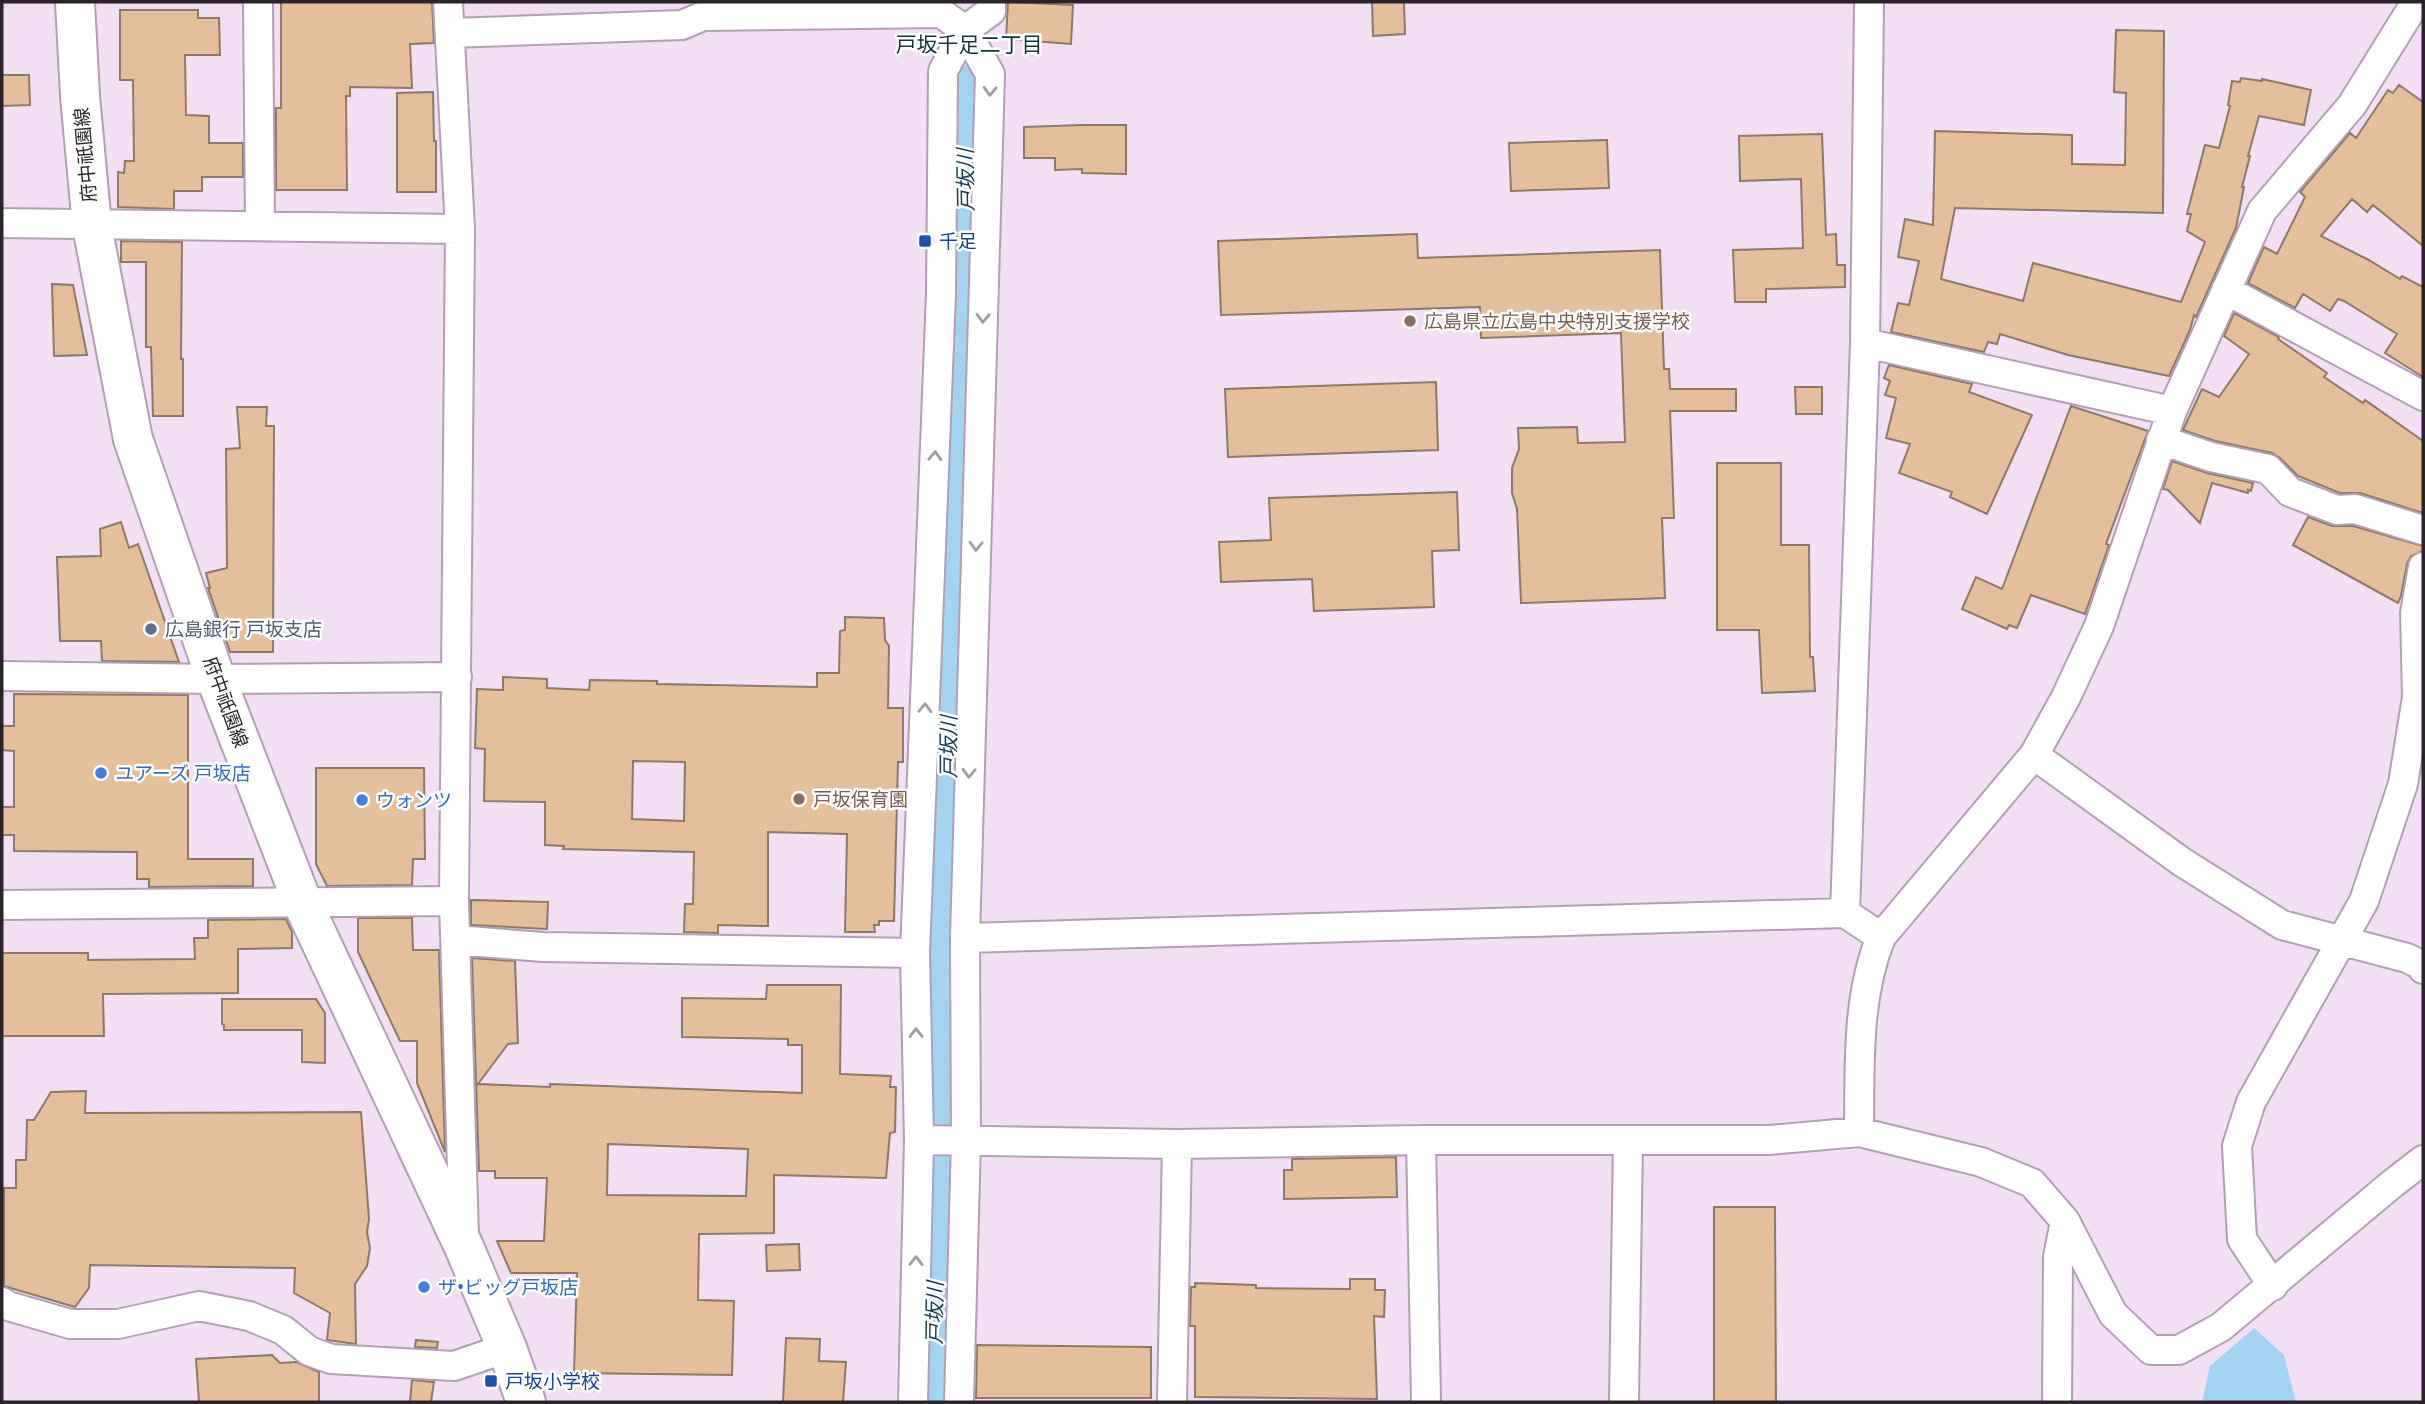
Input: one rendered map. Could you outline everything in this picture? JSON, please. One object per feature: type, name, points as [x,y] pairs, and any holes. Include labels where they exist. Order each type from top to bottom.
[{"type":"main road","name":"府中祇園線","points":[[75,2],[80,96],[92,226],[134,439],[216,679],[303,904],[464,1247],[507,1348],[526,1402]]},
{"type":"street","points":[[258,2],[260,226]]},
{"type":"street","points":[[448,2],[460,229],[454,901],[464,1247]]},
{"type":"street","points":[[913,1402],[919,1140],[915,953],[941,293],[943,71],[965,30],[991,12],[991,2]]},
{"type":"street","points":[[1845,913],[1865,343],[1869,2]]},
{"type":"street","points":[[1859,1132],[1861,1018],[1871,963],[1881,937],[2034,755],[2066,697],[2099,626],[2161,439],[2262,211],[2353,105],[2416,2]]},
{"type":"street","points":[[450,33],[682,25],[703,16],[949,6],[990,74],[965,938],[966,1140],[959,1402]]},
{"type":"street","points":[[2,223],[460,229]]},
{"type":"street","points":[[2226,290],[2423,396]]},
{"type":"street","points":[[1865,343],[2172,411]]},
{"type":"street","points":[[2161,439],[2211,457],[2268,469],[2290,492],[2337,510],[2355,509],[2423,530]]},
{"type":"street","points":[[2273,1286],[2242,1239],[2236,1146],[2251,1102],[2364,901],[2403,784],[2417,697],[2415,613],[2423,567]]},
{"type":"street","points":[[2,676],[216,679],[457,677]]},
{"type":"street","points":[[2034,755],[2182,862],[2282,925],[2407,958],[2420,964],[2423,969]]},
{"type":"street","points":[[2,905],[454,901]]},
{"type":"street","points":[[965,938],[1845,913],[1881,937]]},
{"type":"street","points":[[456,940],[543,947],[915,953]]},
{"type":"street","points":[[919,1140],[1177,1144],[1421,1140],[1769,1140],[1859,1132],[1981,1162],[2032,1183],[2065,1221],[2113,1314],[2151,1350],[2179,1350],[2221,1327],[2423,1160]]},
{"type":"street","points":[[1421,1140],[1426,1402]]},
{"type":"street","points":[[1624,1402],[1628,1141]]},
{"type":"street","points":[[1172,1402],[1177,1144]]},
{"type":"street","points":[[2057,1402],[2057,1257],[2065,1221]]},
{"type":"street","points":[[2,1302],[70,1324],[118,1324],[199,1306],[249,1316],[282,1330],[309,1351],[331,1359],[454,1366],[507,1348]]},
{"type":"water","points":[[2254,1328],[2284,1355],[2296,1402],[2202,1402],[2210,1366]]},
{"type":"building","points":[[281,2],[432,2],[434,43],[410,44],[412,88],[350,87],[350,96],[346,96],[347,190],[276,190],[276,108],[281,108]]},
{"type":"building","points":[[1008,2],[1073,5],[1071,44],[1006,39]]},
{"type":"building","points":[[1372,2],[1404,2],[1405,34],[1373,36]]},
{"type":"building","points":[[120,10],[198,10],[198,18],[219,18],[220,55],[185,55],[186,115],[209,116],[209,143],[243,143],[243,177],[202,177],[202,191],[174,191],[174,209],[118,207],[118,172],[124,173],[125,161],[134,161],[133,80],[120,80]]},
{"type":"building","points":[[2116,30],[2164,31],[2163,213],[1955,208],[1941,279],[2023,301],[2033,263],[2181,302],[2205,242],[2187,231],[2191,214],[2187,214],[2205,145],[2219,148],[2230,106],[2232,81],[2240,82],[2241,78],[2262,79],[2311,90],[2304,125],[2259,116],[2248,156],[2236,228],[2196,317],[2194,315],[2169,376],[2068,355],[2000,334],[1997,344],[1988,342],[1984,352],[1891,332],[1898,303],[1909,305],[1919,261],[1898,257],[1905,219],[1933,225],[1935,131],[2072,135],[2072,164],[2125,165],[2126,93],[2114,92]]},
{"type":"building","points":[[2,75],[29,75],[30,105],[2,106]]},
{"type":"building","points":[[2399,85],[2423,102],[2423,246],[2373,205],[2367,212],[2352,199],[2321,236],[2400,279],[2402,276],[2423,287],[2423,377],[2385,353],[2397,334],[2344,301],[2338,299],[2330,311],[2303,294],[2295,308],[2248,283],[2264,247],[2277,254],[2305,197],[2300,192],[2350,133],[2356,138],[2388,90],[2393,93]]},
{"type":"building","points":[[433,92],[436,192],[397,192],[397,93]]},
{"type":"building","points":[[1126,125],[1126,174],[1082,173],[1082,169],[1055,170],[1055,158],[1024,158],[1024,127]]},
{"type":"building","points":[[1822,134],[1826,235],[1836,234],[1837,265],[1845,265],[1845,287],[1766,289],[1766,302],[1735,302],[1733,250],[1803,248],[1801,179],[1740,181],[1739,136]]},
{"type":"building","points":[[1607,140],[1609,188],[1511,191],[1509,143]]},
{"type":"building","points":[[1417,234],[1418,258],[1660,250],[1664,369],[1669,369],[1670,389],[1736,389],[1736,411],[1670,411],[1674,518],[1662,518],[1665,598],[1521,603],[1517,509],[1512,493],[1512,468],[1519,449],[1518,428],[1577,427],[1578,443],[1625,442],[1621,333],[1481,338],[1480,307],[1221,315],[1218,241]]},
{"type":"building","points":[[121,241],[182,242],[183,416],[153,416],[151,347],[146,347],[146,262],[121,262]]},
{"type":"building","points":[[52,284],[73,285],[87,355],[54,356]]},
{"type":"building","points":[[2234,313],[2279,337],[2278,339],[2327,373],[2324,377],[2363,403],[2365,400],[2423,441],[2423,513],[2360,493],[2340,493],[2298,476],[2272,453],[2215,441],[2183,430],[2202,389],[2219,397],[2249,354],[2224,336]]},
{"type":"building","points":[[1889,365],[1972,384],[1969,392],[2032,415],[1987,514],[1950,497],[1952,492],[1899,473],[1910,444],[1886,438],[1896,398],[1885,395],[1890,381],[1884,378]]},
{"type":"building","points":[[1436,382],[1438,450],[1228,457],[1225,389]]},
{"type":"building","points":[[1795,387],[1822,387],[1822,414],[1796,414]]},
{"type":"building","points":[[2071,406],[2148,431],[2106,544],[2109,545],[2085,614],[2031,595],[2017,628],[2009,625],[2007,629],[1962,609],[1976,577],[2002,589]]},
{"type":"building","points":[[237,407],[267,407],[266,426],[274,426],[273,652],[230,652],[208,588],[206,573],[227,568],[226,449],[240,448]]},
{"type":"building","points":[[2172,461],[2207,473],[2253,483],[2251,491],[2248,490],[2248,493],[2212,483],[2200,523],[2168,490],[2163,489]]},
{"type":"building","points":[[1717,463],[1781,463],[1781,545],[1809,545],[1810,657],[1813,657],[1815,691],[1762,693],[1759,630],[1717,630]]},
{"type":"building","points":[[1457,492],[1459,550],[1432,551],[1434,607],[1314,611],[1312,579],[1221,582],[1219,542],[1271,540],[1269,498]]},
{"type":"building","points":[[2308,517],[2332,526],[2353,526],[2423,546],[2423,551],[2411,556],[2407,564],[2398,603],[2293,545]]},
{"type":"building","points":[[121,522],[129,548],[138,544],[179,662],[102,661],[101,641],[60,641],[57,557],[101,556],[100,529]]},
{"type":"building","points":[[845,617],[884,618],[885,640],[889,646],[888,708],[903,708],[903,762],[898,762],[894,921],[879,921],[879,925],[874,925],[875,932],[845,932],[847,834],[768,832],[768,926],[718,925],[718,933],[684,932],[685,904],[693,904],[694,852],[563,849],[564,846],[545,845],[545,802],[484,801],[485,749],[475,748],[477,689],[503,690],[503,677],[547,679],[547,688],[589,690],[590,680],[817,687],[817,673],[839,673],[840,631],[845,630]],"holes":[[[633,761],[685,762],[684,821],[632,819]]]},
{"type":"building","points":[[14,694],[188,695],[188,859],[253,859],[253,886],[149,887],[149,879],[137,879],[137,852],[14,851],[14,835],[2,835],[2,807],[14,807],[14,751],[2,750],[2,726],[14,726]]},
{"type":"building","points":[[316,768],[424,768],[425,859],[413,859],[412,885],[327,886],[316,864]]},
{"type":"building","points":[[471,900],[548,902],[547,929],[471,925]]},
{"type":"building","points":[[358,918],[412,918],[413,950],[439,950],[445,1152],[417,1083],[417,1041],[400,1041],[358,952]]},
{"type":"building","points":[[286,919],[292,932],[292,948],[238,949],[238,993],[103,994],[104,1036],[2,1036],[2,953],[88,953],[88,960],[195,959],[194,938],[208,938],[208,920]]},
{"type":"building","points":[[472,958],[515,961],[518,1043],[508,1044],[478,1084],[802,1093],[802,1045],[788,1045],[788,1039],[682,1037],[682,998],[766,999],[767,985],[841,985],[840,1074],[891,1076],[890,1087],[896,1087],[895,1132],[890,1133],[886,1178],[774,1175],[774,1233],[699,1234],[698,1300],[734,1301],[732,1375],[574,1373],[577,1273],[511,1273],[497,1241],[544,1241],[547,1178],[495,1178],[495,1171],[479,1171]],"holes":[[[608,1144],[748,1149],[746,1196],[607,1195]]]},
{"type":"building","points":[[222,999],[316,999],[325,1013],[325,1063],[302,1062],[302,1030],[224,1030]]},
{"type":"building","points":[[86,1091],[85,1113],[361,1112],[370,1248],[367,1266],[355,1284],[356,1344],[327,1340],[330,1313],[294,1293],[295,1268],[90,1265],[89,1288],[75,1307],[4,1286],[4,1188],[16,1188],[16,1160],[26,1160],[27,1120],[34,1120],[51,1092]]},
{"type":"building","points":[[1396,1157],[1397,1197],[1284,1199],[1284,1170],[1292,1170],[1292,1159]]},
{"type":"building","points":[[1714,1207],[1775,1207],[1776,1402],[1714,1402]]},
{"type":"building","points":[[799,1244],[800,1270],[767,1271],[766,1245]]},
{"type":"building","points":[[1350,1279],[1375,1279],[1375,1290],[1385,1290],[1384,1317],[1374,1316],[1377,1399],[1195,1397],[1195,1326],[1190,1326],[1191,1287],[1195,1287],[1195,1283],[1256,1285],[1256,1288],[1350,1289]]},
{"type":"building","points":[[786,1338],[820,1339],[819,1361],[846,1362],[843,1402],[783,1402]]},
{"type":"building","points":[[416,1340],[438,1342],[437,1348],[415,1347]]},
{"type":"building","points":[[977,1345],[1151,1347],[1151,1398],[976,1398]]},
{"type":"building","points":[[272,1355],[280,1363],[297,1362],[319,1372],[319,1402],[199,1402],[196,1359]]},
{"type":"building","points":[[412,1380],[434,1382],[431,1402],[410,1402]]},
{"type":"waterway","name":"戸坂川","points":[[933,1402],[949,756],[947,570],[953,411],[967,268],[962,174],[964,91]]},
{"type":"place","name":"千足","points":[[925,241]]},
{"type":"place","name":"広島県立広島中央特別支援学校","points":[[1410,321]]},
{"type":"place","name":"広島銀行 戸坂支店","points":[[151,629]]},
{"type":"place","name":"ユアーズ 戸坂店","points":[[101,773]]},
{"type":"place","name":"戸坂保育園","points":[[799,799]]},
{"type":"place","name":"ウォンツ","points":[[362,800]]},
{"type":"place","name":"ザ•ビッグ戸坂店","points":[[424,1287]]},
{"type":"place","name":"戸坂小学校","points":[[491,1381]]},
{"type":"district","name":"戸坂千足二丁目","points":[[969,45]]}]
